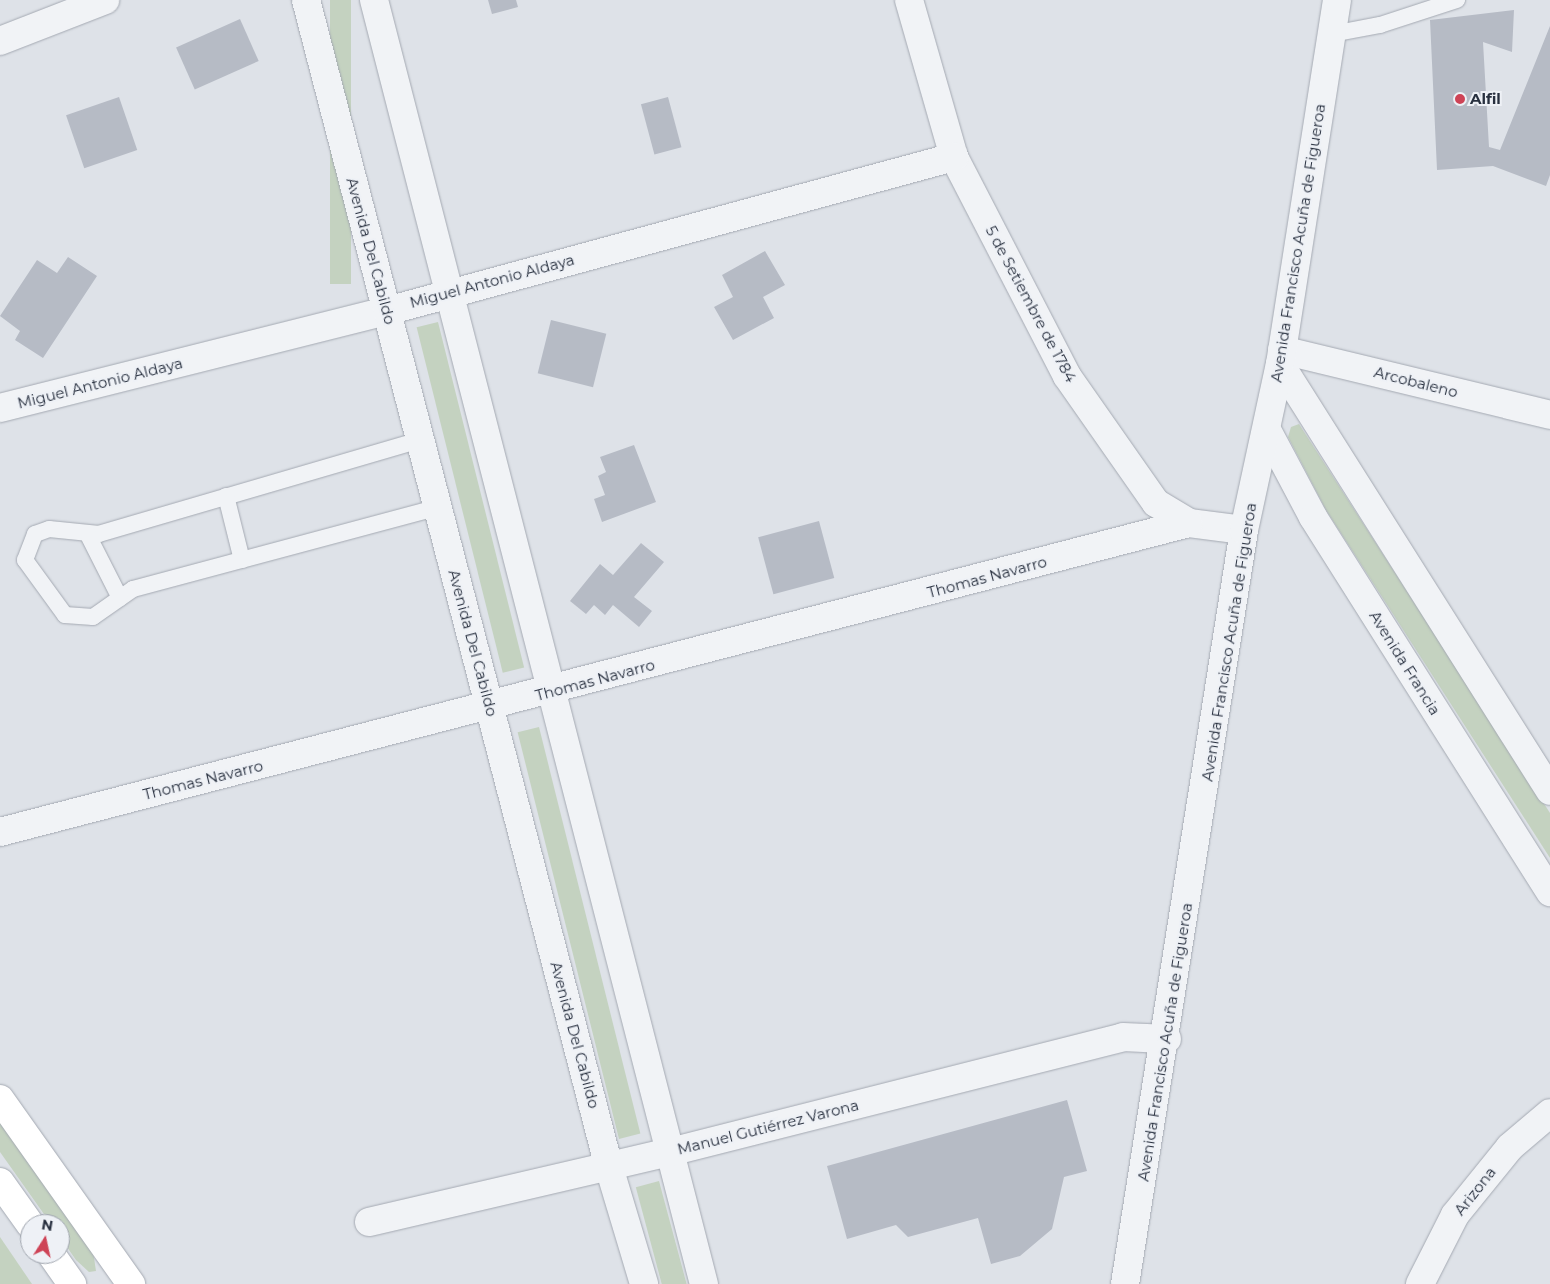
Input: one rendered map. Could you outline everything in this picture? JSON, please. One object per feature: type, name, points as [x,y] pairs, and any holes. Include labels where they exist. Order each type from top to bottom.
[{"type":"main road","points":[[0,1099],[130,1284]]},
{"type":"main road","points":[[0,1182],[23,1214]]},
{"type":"main road","points":[[58,1264],[72,1284]]},
{"type":"street","points":[[0,40],[105,0]]},
{"type":"street","name":"Avenida Del Cabildo","points":[[306,0],[609,1167],[644,1284]]},
{"type":"street","points":[[374,0],[704,1284]]},
{"type":"street","name":"5 de Setiembre de 1784","points":[[909,0],[954,158],[1067,376],[1150,496],[1189,523],[1244,530]]},
{"type":"street","name":"Avenida Francisco Acuña de Figueroa","points":[[1125,1284],[1167,1039],[1244,530],[1267,430],[1281,357],[1337,0]]},
{"type":"street","name":"Miguel Antonio Aldaya","points":[[0,408],[387,311],[449,292],[954,158]]},
{"type":"street","points":[[1281,357],[1550,791]]},
{"type":"street","name":"Arcobaleno","points":[[1281,357],[1550,415]]},
{"type":"street","name":"Avenida Francia","points":[[1267,430],[1313,517],[1550,892]]},
{"type":"street","name":"Thomas Navarro","points":[[0,832],[490,706],[552,692],[1189,523]]},
{"type":"street","name":"Manuel Gutiérrez Varona","points":[[369,1222],[609,1167],[1123,1037],[1167,1039]]},
{"type":"street","name":"Arizona","points":[[1420,1284],[1454,1215],[1510,1147],[1550,1112]]},
{"type":"lane","points":[[1332,34],[1380,25],[1456,0]]},
{"type":"lane","points":[[420,440],[226,496],[86,533],[49,529],[35,534],[25,560],[64,615],[93,617],[133,589],[438,506]]},
{"type":"lane","points":[[226,496],[242,560]]},
{"type":"lane","points":[[86,533],[120,598]]},
{"type":"green space","points":[[330,0],[351,0],[351,284],[330,284]]},
{"type":"green space","points":[[438,322],[524,667],[503,673],[417,327]]},
{"type":"green space","points":[[1299,424],[1550,813],[1550,858],[1326,510],[1288,437],[1291,427]]},
{"type":"green space","points":[[539,727],[640,1134],[619,1139],[518,732]]},
{"type":"green space","points":[[0,1118],[67,1214],[44,1214],[0,1152]]},
{"type":"green space","points":[[659,1181],[687,1284],[662,1284],[636,1187]]},
{"type":"green space","points":[[70,1218],[93,1251],[96,1271],[89,1272],[70,1251]]},
{"type":"green space","points":[[0,1237],[32,1284],[0,1284]]},
{"type":"building","points":[[488,0],[516,0],[518,7],[492,14]]},
{"type":"building","name":"Alfil","points":[[1514,10],[1512,52],[1483,42],[1489,147],[1500,150],[1550,26],[1550,175],[1546,186],[1493,166],[1437,170],[1430,20]]},
{"type":"building","points":[[240,19],[259,61],[195,89],[176,47]]},
{"type":"building","points":[[119,97],[137,150],[84,168],[66,115]]},
{"type":"building","points":[[668,97],[681,147],[654,154],[641,104]]},
{"type":"building","points":[[765,251],[785,285],[763,297],[774,318],[733,340],[714,307],[733,297],[722,275]]},
{"type":"building","points":[[68,257],[97,276],[43,358],[15,340],[20,331],[0,316],[37,260],[57,273]]},
{"type":"building","points":[[551,320],[606,334],[593,387],[538,373]]},
{"type":"building","points":[[634,445],[656,502],[602,522],[594,499],[605,495],[598,476],[606,472],[600,457]]},
{"type":"building","points":[[819,521],[834,578],[773,594],[758,537]]},
{"type":"building","points":[[641,543],[664,562],[634,597],[652,611],[639,627],[613,605],[605,615],[594,605],[586,614],[570,601],[600,564],[613,575]]},
{"type":"building","points":[[1067,1100],[1087,1171],[1064,1177],[1052,1229],[1020,1256],[991,1264],[978,1218],[908,1237],[896,1225],[847,1239],[827,1166]]},
{"type":"place","name":"Alfil","points":[[1460,99]]}]
